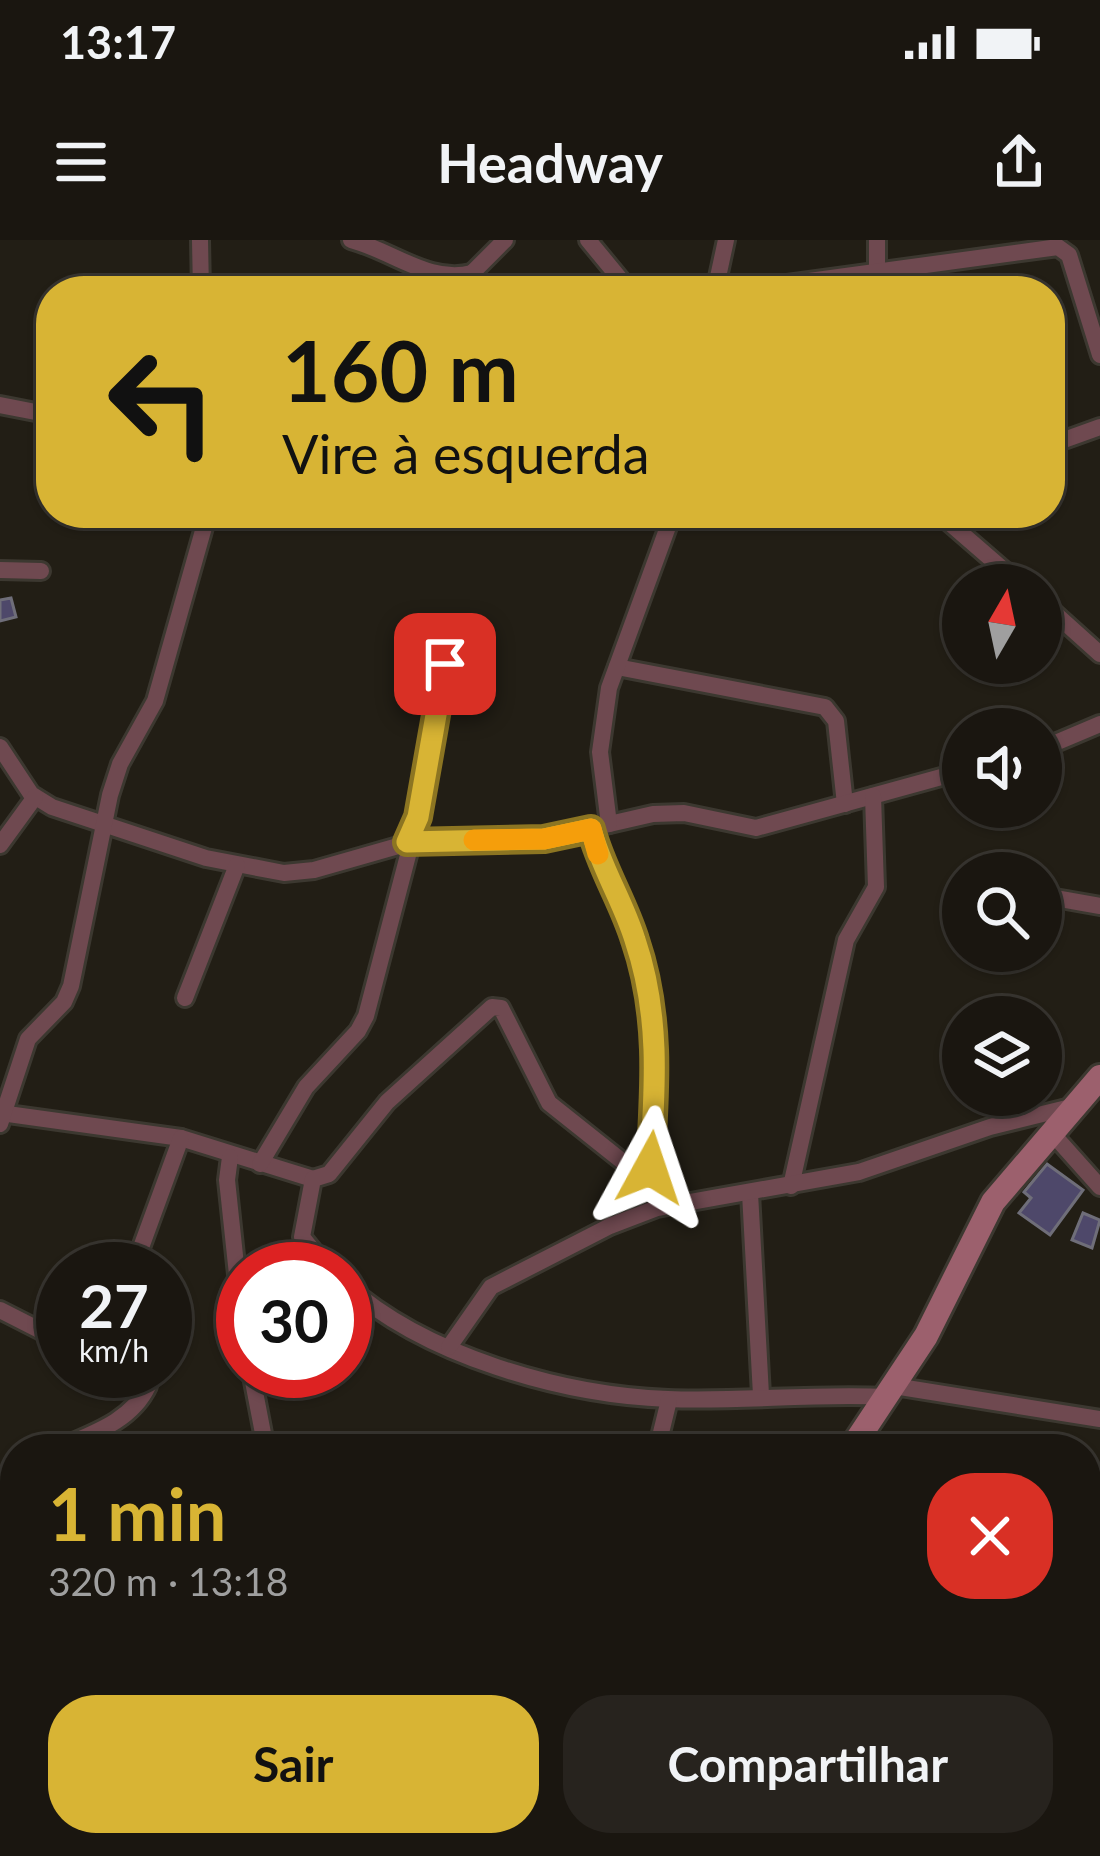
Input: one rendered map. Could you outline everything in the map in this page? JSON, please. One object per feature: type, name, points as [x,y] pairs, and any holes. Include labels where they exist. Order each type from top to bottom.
[{"type":"street","points":[[200,240],[201,276]]},
{"type":"street","points":[[351,240],[387,250],[424,276]]},
{"type":"street","points":[[469,276],[505,240]]},
{"type":"street","points":[[588,240],[618,276]]},
{"type":"street","points":[[718,276],[726,240]]},
{"type":"street","points":[[877,240],[877,270]]},
{"type":"street","points":[[837,276],[1065,250],[1100,355]]},
{"type":"street","points":[[462,276],[472,273]]},
{"type":"street","points":[[0,405],[36,412]]},
{"type":"street","points":[[1065,440],[1100,427]]},
{"type":"street","points":[[204,528],[154,701],[120,764],[103,822],[71,986],[64,1002],[28,1039],[1,1117],[181,1138],[313,1179],[328,1174],[387,1102],[497,1006],[549,1103],[652,1185]]},
{"type":"street","points":[[657,1208],[652,1185],[658,1062],[637,943],[601,868],[599,752],[617,667],[668,528]]},
{"type":"street","points":[[955,528],[997,564]]},
{"type":"street","points":[[0,570],[41,571]]},
{"type":"street","points":[[1062,620],[1100,654]]},
{"type":"street","points":[[260,1164],[306,1087],[366,1016],[407,842],[418,817],[445,664]]},
{"type":"street","points":[[617,667],[825,707],[836,721],[845,804]]},
{"type":"street","points":[[1062,740],[1100,724]]},
{"type":"street","points":[[0,747],[35,797],[159,844],[284,873],[314,871],[407,842],[544,839],[684,813],[756,829],[942,777]]},
{"type":"street","points":[[790,1186],[824,1059],[846,940],[876,886],[873,796]]},
{"type":"street","points":[[0,845],[35,797]]},
{"type":"street","points":[[185,998],[237,865]]},
{"type":"street","points":[[1062,899],[1100,906]]},
{"type":"street","points":[[859,1434],[926,1336],[993,1202],[1100,1077]]},
{"type":"street","points":[[449,1347],[491,1287],[552,1252],[657,1208],[859,1172],[990,1127],[1075,1106]]},
{"type":"street","points":[[1051,1132],[1100,1187]]},
{"type":"street","points":[[143,1242],[181,1138]]},
{"type":"street","points":[[230,1156],[227,1180],[234,1242]]},
{"type":"street","points":[[306,1242],[302,1237],[313,1179]]},
{"type":"street","points":[[750,1192],[761,1395]]},
{"type":"street","points":[[372,1300],[449,1347],[579,1386],[669,1400],[761,1395],[879,1399],[1100,1419]]},
{"type":"street","points":[[0,1310],[36,1328]]},
{"type":"street","points":[[90,1434],[114,1423],[139,1398]]},
{"type":"street","points":[[256,1398],[263,1434]]},
{"type":"street","points":[[661,1434],[669,1400]]},
{"type":"building","points":[[11,598],[16,617],[0,621],[0,600]]},
{"type":"building","points":[[1047,1164],[1083,1190],[1050,1235],[1019,1213],[1031,1198],[1024,1192]]},
{"type":"building","points":[[1083,1213],[1100,1220],[1092,1248],[1072,1240]]},
{"type":"slow traffic","points":[[474,840],[544,839],[591,829],[598,854]]},
{"type":"route","points":[[445,664],[418,817],[407,842],[544,839],[591,829],[601,868],[637,943],[645,983],[658,1062],[650,1168]]}]
